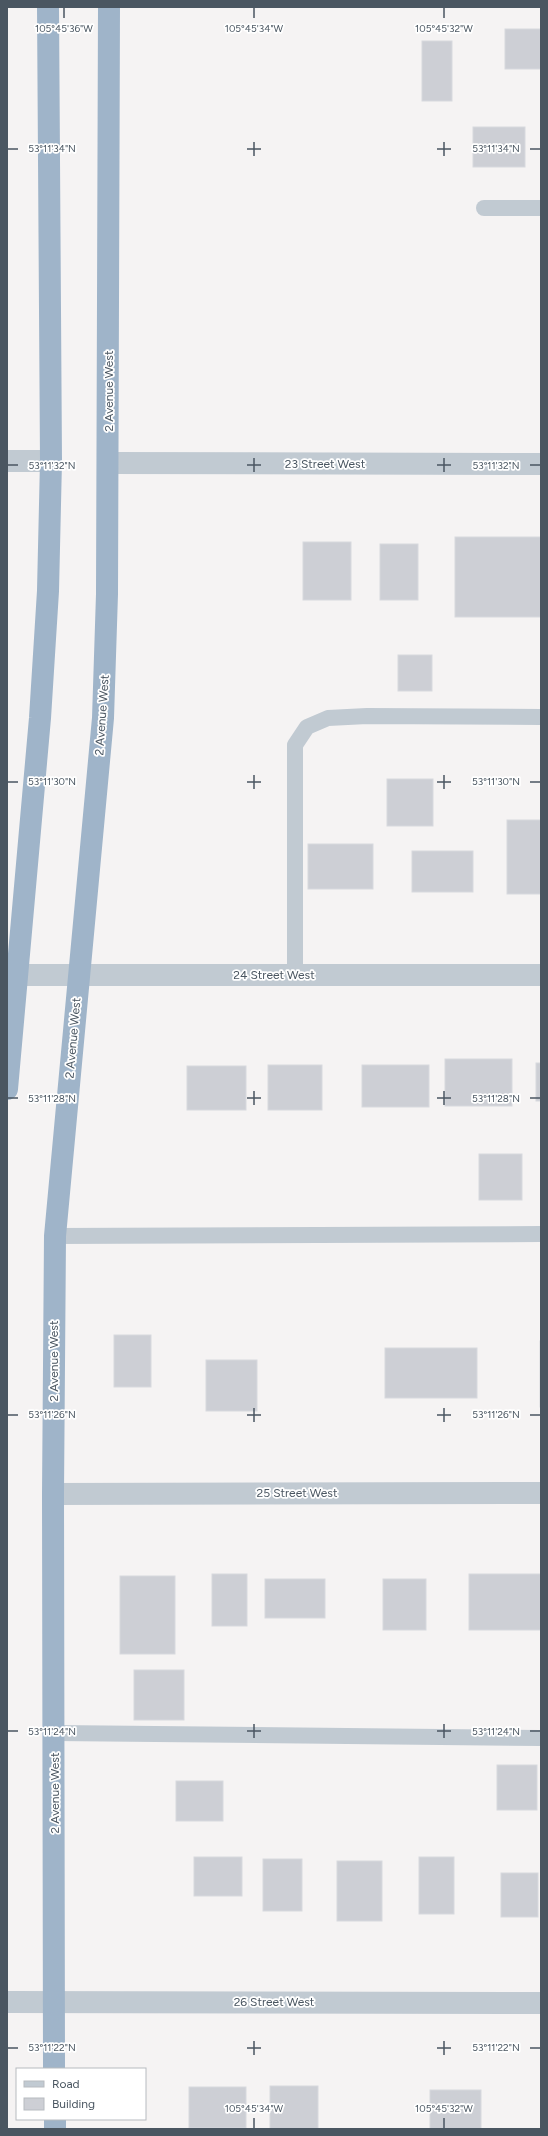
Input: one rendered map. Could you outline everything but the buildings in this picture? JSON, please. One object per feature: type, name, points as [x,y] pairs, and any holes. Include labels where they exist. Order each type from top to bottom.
[{"type":"highway","points":[[7,1089],[12,975],[45,631],[51,462],[48,7]]},
{"type":"highway","name":"2 Avenue West","points":[[54,2068],[55,1734],[53,1494],[55,1236],[103,718],[108,594],[109,7]]},
{"type":"street","points":[[7,461],[51,462]]},
{"type":"street","name":"23 Street West","points":[[108,463],[541,464]]},
{"type":"street","name":"24 Street West","points":[[12,975],[541,975]]},
{"type":"street","name":"25 Street West","points":[[53,1494],[541,1493]]},
{"type":"street","name":"26 Street West","points":[[7,2002],[541,2003]]},
{"type":"lane","points":[[484,208],[541,208]]},
{"type":"lane","points":[[295,975],[295,745],[307,727],[328,718],[367,716],[541,717]]},
{"type":"lane","points":[[55,1236],[541,1234]]},
{"type":"lane","points":[[55,1734],[541,1738]]}]
